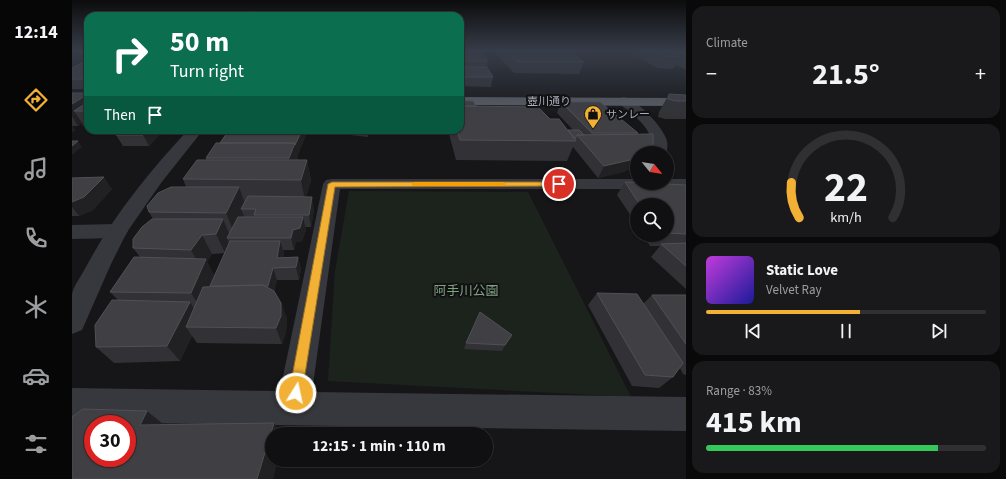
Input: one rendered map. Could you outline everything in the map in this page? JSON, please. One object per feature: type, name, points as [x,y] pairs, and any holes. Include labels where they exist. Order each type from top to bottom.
[{"type":"highway","name":"壺川通り","points":[[464,101],[686,102]]},
{"type":"street","points":[[624,101],[654,130],[660,142],[659,146]]},
{"type":"street","points":[[72,322],[100,263],[117,232],[162,168],[192,134]]},
{"type":"street","points":[[293,407],[332,184],[630,183]]},
{"type":"street","points":[[674,184],[686,184]]},
{"type":"street","points":[[72,232],[117,232]]},
{"type":"street","points":[[72,405],[293,407],[686,414]]},
{"type":"green space","name":"阿手川公園","points":[[349,191],[528,192],[631,397],[328,381],[335,271]]},
{"type":"building","points":[[72,73],[84,73],[84,79],[72,79]]},
{"type":"building","points":[[464,73],[491,73],[493,77],[464,77]]},
{"type":"building","points":[[72,93],[84,93],[84,96],[72,104]]},
{"type":"building","points":[[669,94],[686,95],[686,101],[668,99]]},
{"type":"building","points":[[464,101],[473,101],[476,106],[464,106]]},
{"type":"building","points":[[561,102],[600,102],[638,133],[592,133]]},
{"type":"building","points":[[84,105],[84,111],[74,111]]},
{"type":"building","points":[[464,106],[538,107],[550,119],[559,119],[576,141],[460,140],[458,134],[464,134]]},
{"type":"building","points":[[568,130],[579,130],[584,135],[577,135],[575,139]]},
{"type":"building","points":[[117,134],[144,134],[143,135],[116,135]]},
{"type":"building","points":[[226,134],[300,134],[295,145],[295,143],[220,143]]},
{"type":"building","points":[[653,134],[653,144],[652,146],[630,146],[630,160],[604,166],[577,135]]},
{"type":"building","points":[[72,141],[78,141],[72,146]]},
{"type":"building","points":[[216,143],[295,143],[289,158],[206,158]]},
{"type":"building","points":[[197,160],[307,160],[301,180],[183,179]]},
{"type":"building","points":[[104,177],[84,197],[72,202],[72,178]]},
{"type":"building","points":[[625,182],[630,182],[630,190]]},
{"type":"building","points":[[674,184],[686,185],[686,234],[674,233],[674,198],[635,198],[630,190],[674,190]]},
{"type":"building","points":[[171,187],[239,187],[226,213],[149,212],[147,206],[158,193]]},
{"type":"building","points":[[248,196],[312,197],[309,215],[254,215],[256,209],[241,209]]},
{"type":"building","points":[[238,217],[303,217],[300,228],[293,230],[291,238],[227,238]]},
{"type":"building","points":[[152,219],[223,219],[216,234],[202,235],[191,250],[133,248],[133,239],[142,227]]},
{"type":"building","points":[[230,241],[280,241],[277,258],[298,257],[296,267],[273,268],[268,286],[210,286]]},
{"type":"building","points":[[686,243],[686,266],[661,244]]},
{"type":"building","points":[[134,257],[206,259],[191,293],[110,292]]},
{"type":"building","points":[[263,285],[274,291],[281,303],[281,316],[276,328],[186,327],[203,287]]},
{"type":"building","points":[[597,293],[637,294],[683,363],[673,377],[645,375]]},
{"type":"building","points":[[652,295],[686,295],[686,344]]},
{"type":"building","points":[[112,300],[190,302],[167,346],[96,347],[95,325]]},
{"type":"building","points":[[480,312],[512,335],[505,345],[466,343]]},
{"type":"building","points":[[83,409],[147,411],[140,425],[274,423],[273,427],[265,427],[265,453],[257,479],[72,479],[72,417]]},
{"type":"slow traffic","points":[[415,184],[503,184]]},
{"type":"place","name":"サンレー","points":[[593,129]]},
{"type":"route","points":[[296,393],[332,184],[559,184]]}]
